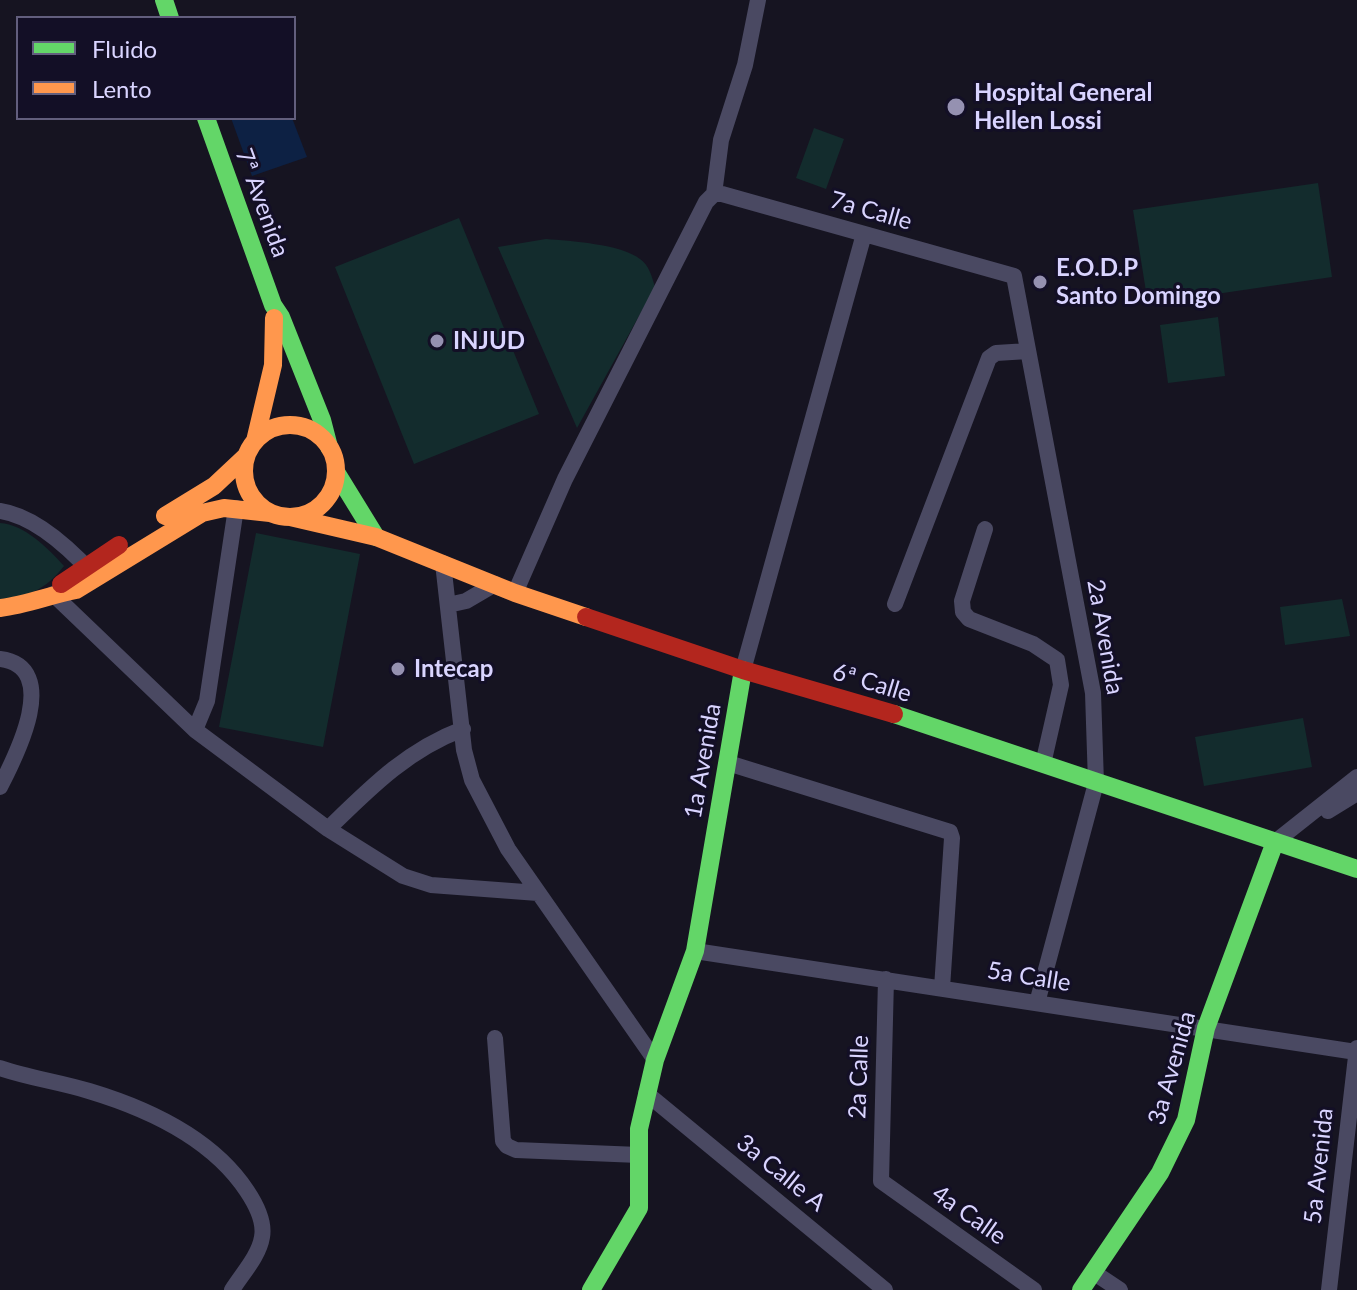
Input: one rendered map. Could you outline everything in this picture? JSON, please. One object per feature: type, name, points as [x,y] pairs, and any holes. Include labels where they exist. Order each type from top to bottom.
[{"type":"main road","name":"7ª Avenida","points":[[207,120],[273,305],[314,398],[329,447]]},
{"type":"main road","name":"7ª Avenida","points":[[251,448],[272,381],[276,356],[273,305]]},
{"type":"main road","points":[[0,608],[73,591],[91,572],[214,486],[266,432],[279,427],[294,425],[308,429],[329,447],[336,472],[376,537]]},
{"type":"main road","points":[[251,448],[245,483],[251,495],[270,513]]},
{"type":"main road","points":[[91,572],[190,518],[212,510],[236,508],[290,517],[301,515],[322,504],[329,495],[336,472]]},
{"type":"main road","name":"6ª Calle","points":[[290,517],[376,537],[515,593],[743,670],[878,709],[1357,869]]},
{"type":"main road","name":"1a Avenida","points":[[591,1290],[639,1208],[639,1129],[655,1060],[695,951],[743,670]]},
{"type":"main road","name":"3a Avenida","points":[[1081,1290],[1160,1173],[1186,1120],[1206,1028],[1275,842]]},
{"type":"street","points":[[515,593],[565,479],[706,202],[714,194],[721,140],[745,65],[758,0]]},
{"type":"street","name":"7a Calle","points":[[714,194],[1014,276]]},
{"type":"street","name":"1a Avenida","points":[[743,670],[864,234]]},
{"type":"street","name":"2a Avenida","points":[[1014,276],[1093,693],[1096,783],[1037,1003]]},
{"type":"street","points":[[895,604],[989,358],[996,353],[1028,351]]},
{"type":"street","points":[[195,730],[207,701],[236,508]]},
{"type":"street","points":[[0,511],[16,515],[38,527],[91,572]]},
{"type":"street","points":[[985,529],[962,601],[963,612],[969,619],[1033,644],[1057,660],[1061,685],[1043,764]]},
{"type":"street","points":[[443,563],[472,780],[508,849],[655,1060]]},
{"type":"street","points":[[448,605],[466,601],[495,584]]},
{"type":"street","points":[[53,594],[195,730],[328,829],[403,876],[431,885],[538,893]]},
{"type":"street","points":[[0,659],[17,664],[29,676],[31,704],[15,759],[0,787]]},
{"type":"street","points":[[328,829],[380,777],[439,738],[463,729]]},
{"type":"street","points":[[728,763],[950,832],[942,988]]},
{"type":"street","points":[[1275,842],[1357,777]]},
{"type":"street","points":[[1275,842],[1357,793]]},
{"type":"street","name":"5a Calle","points":[[695,951],[1356,1050]]},
{"type":"street","name":"2a Calle","points":[[880,1177],[886,979]]},
{"type":"street","points":[[495,1038],[503,1141],[507,1146],[516,1150],[639,1155]]},
{"type":"street","name":"5a Avenida","points":[[1329,1290],[1356,1050]]},
{"type":"street","points":[[0,1068],[89,1091],[121,1103],[185,1133],[216,1153],[236,1174],[252,1198],[262,1223],[259,1249],[232,1290]]},
{"type":"street","name":"3a Calle A","points":[[646,1093],[885,1290]]},
{"type":"street","name":"4a Calle","points":[[880,1177],[884,1185],[1034,1290]]},
{"type":"street","points":[[1093,1272],[1120,1290]]},
{"type":"green space","points":[[814,128],[844,139],[826,189],[796,178]]},
{"type":"green space","points":[[1318,183],[1332,277],[1148,304],[1133,210]]},
{"type":"green space","name":"INJUD","points":[[459,218],[539,414],[414,464],[335,267]]},
{"type":"green space","points":[[546,239],[595,244],[631,254],[646,264],[655,287],[577,428],[498,247]]},
{"type":"green space","points":[[1218,317],[1225,376],[1168,383],[1160,325]]},
{"type":"green space","points":[[0,523],[27,533],[64,566],[36,590],[0,599]]},
{"type":"green space","points":[[256,533],[360,554],[323,747],[219,727]]},
{"type":"green space","points":[[1342,599],[1350,636],[1285,645],[1280,607]]},
{"type":"green space","points":[[1303,718],[1312,767],[1204,786],[1195,737]]},
{"type":"water","points":[[232,120],[293,120],[307,157],[252,176]]},
{"type":"traffic: fast","points":[[164,0],[169,16]]},
{"type":"traffic: fast","points":[[207,120],[273,305],[281,317],[322,420],[329,447]]},
{"type":"traffic: fast","points":[[336,472],[376,537]]},
{"type":"traffic: fast","points":[[591,1290],[639,1208],[639,1129],[655,1060],[695,951],[743,670]]},
{"type":"traffic: fast","points":[[894,714],[1357,869]]},
{"type":"traffic: fast","points":[[1081,1290],[1160,1173],[1186,1120],[1206,1028],[1275,842]]},
{"type":"traffic: slow","points":[[255,441],[273,365],[274,318]]},
{"type":"traffic: slow","points":[[290,425],[307,429],[322,439],[332,454],[336,471],[332,488],[322,503],[307,513],[290,517],[273,513],[258,503],[248,488],[244,471],[248,454],[258,439],[273,429],[290,425]]},
{"type":"traffic: slow","points":[[165,516],[214,486],[246,456]]},
{"type":"traffic: slow","points":[[0,608],[76,590],[202,513],[224,508],[270,513]]},
{"type":"traffic: slow","points":[[290,517],[376,537],[515,593],[586,617]]},
{"type":"traffic: jam","points":[[61,584],[119,545]]},
{"type":"traffic: jam","points":[[586,617],[743,670],[894,714]]},
{"type":"place","name":"Hospital General Hellen Lossi","points":[[956,107]]},
{"type":"place","name":"E.O.D.P Santo Domingo","points":[[1040,282]]},
{"type":"place","name":"INJUD","points":[[437,341]]},
{"type":"place","name":"Intecap","points":[[398,669]]}]
